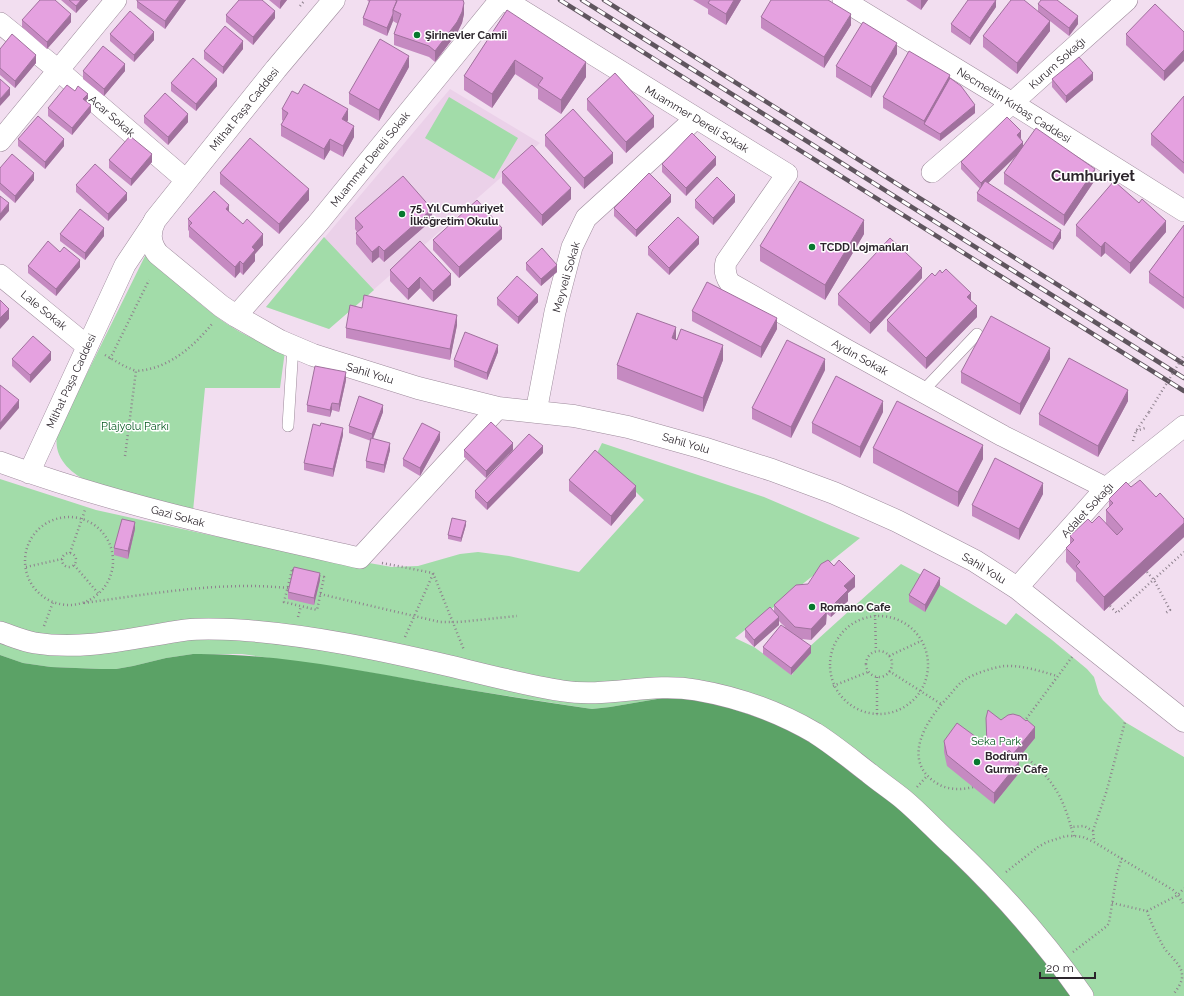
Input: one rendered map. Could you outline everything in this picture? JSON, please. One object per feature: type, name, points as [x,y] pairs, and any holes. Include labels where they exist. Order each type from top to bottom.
[{"type":"main road","name":"Mithat Paşa Caddesi","points":[[146,248],[151,228],[155,220],[334,0]]},
{"type":"main road","name":"Sahil Yolu","points":[[146,248],[158,254],[229,311],[280,341],[319,357],[418,388],[498,408],[574,416],[628,427],[703,448],[772,470],[834,493],[897,521],[975,561],[1017,588],[1184,721]]},
{"type":"street","points":[[0,141],[116,0]]},
{"type":"street","name":"Muammer Dereli Sokak","points":[[229,311],[318,223],[500,0]]},
{"type":"street","name":"Muammer Dereli Sokak","points":[[505,0],[787,174]]},
{"type":"street","name":"Necmettin Kırbaş Caddesi","points":[[843,0],[1012,103],[1184,211]]},
{"type":"street","name":"Kurum Sokağı","points":[[932,172],[1127,0]]},
{"type":"street","name":"Acar Sokak","points":[[0,23],[58,70],[186,180]]},
{"type":"street","name":"Meyveli Sokak","points":[[536,412],[555,312],[572,247],[586,218],[696,118]]},
{"type":"street","name":"Aydın Sokak","points":[[787,174],[726,262],[724,269],[726,277],[730,283],[1003,436],[1106,488]]},
{"type":"street","name":"Mithat Paşa Caddesi","points":[[28,473],[125,265],[146,248]]},
{"type":"street","name":"Lale Sokak","points":[[0,275],[88,344]]},
{"type":"street","points":[[360,558],[498,408]]},
{"type":"street","name":"Adalet Sokağı","points":[[1017,588],[1106,488],[1184,426]]},
{"type":"street","name":"Gazi Sokak","points":[[0,462],[28,473],[91,493],[208,524],[360,558]]},
{"type":"street","points":[[0,632],[20,640],[37,643],[70,645],[93,644],[189,630],[241,630],[298,635],[366,647],[566,692],[607,693],[657,687],[695,690],[745,702],[775,714],[817,734],[905,801],[992,884],[1033,931],[1083,996]]},
{"type":"lane","points":[[923,391],[977,334]]},
{"type":"lane","points":[[288,426],[293,346]]},
{"type":"path","points":[[110,358],[149,280]]},
{"type":"path","points":[[88,344],[124,366],[136,371],[148,370],[160,367],[183,353],[202,336],[212,324],[229,311]]},
{"type":"path","points":[[1145,428],[1136,431],[1184,355]]},
{"type":"path","points":[[125,456],[136,371]]},
{"type":"path","points":[[70,553],[91,493]]},
{"type":"path","points":[[81,603],[94,597],[104,587],[111,575],[113,560],[110,546],[103,533],[91,523],[78,518],[63,518],[49,522],[37,531],[29,543],[25,557],[26,571],[31,584],[41,595],[53,602],[67,605],[188,590],[253,586],[288,588]]},
{"type":"path","points":[[1110,606],[1117,613],[1184,552]]},
{"type":"path","points":[[62,560],[64,555],[70,553]]},
{"type":"path","points":[[70,553],[74,555],[76,559],[74,565]]},
{"type":"path","points":[[360,558],[433,573]]},
{"type":"path","points":[[26,567],[62,560]]},
{"type":"path","points":[[62,560],[64,564],[68,566],[74,565]]},
{"type":"path","points":[[74,565],[98,593]]},
{"type":"path","points":[[292,570],[324,577],[320,594],[316,610],[284,602],[292,570]]},
{"type":"path","points":[[1147,572],[1154,580],[1170,610],[1164,614]]},
{"type":"path","points":[[398,654],[433,573]]},
{"type":"path","points":[[433,573],[473,671]]},
{"type":"path","points":[[320,594],[440,622],[517,616]]},
{"type":"path","points":[[875,615],[876,651]]},
{"type":"path","points":[[875,615],[896,619],[911,628],[921,641],[927,656],[927,672],[923,687],[914,699],[901,709],[886,714],[870,714],[855,708],[842,699],[834,686],[830,672],[832,653],[843,634],[853,625],[865,618],[875,615]]},
{"type":"path","points":[[889,656],[921,641]]},
{"type":"path","points":[[876,651],[882,652],[889,656],[892,665],[890,671],[886,675],[877,677],[868,672],[866,666],[866,662],[870,654],[876,651]]},
{"type":"path","points":[[1020,727],[1057,676],[1073,657]]},
{"type":"path","points":[[974,787],[958,789],[941,786],[927,776],[920,759],[919,747],[921,736],[934,712],[966,679],[995,668],[1004,666],[1026,667],[1057,676]]},
{"type":"path","points":[[890,671],[941,704]]},
{"type":"path","points":[[834,686],[868,672]]},
{"type":"path","points":[[877,677],[877,714]]},
{"type":"path","points":[[1094,842],[1093,831],[1106,793],[1125,722]]},
{"type":"path","points":[[1022,754],[1042,770],[1049,778],[1062,802],[1074,836]]},
{"type":"path","points":[[1071,827],[1084,826],[1093,831]]},
{"type":"path","points":[[992,884],[1038,847],[1059,838],[1074,836],[1083,837],[1094,842],[1167,886],[1178,895],[1184,905]]},
{"type":"path","points":[[1058,962],[1107,926],[1110,919],[1117,873],[1122,858]]},
{"type":"path","points":[[1112,903],[1146,912],[1178,895],[1184,888]]},
{"type":"path","points":[[1146,912],[1164,948],[1180,968],[1182,973],[1182,978],[1173,996]]},
{"type":"shaded area","name":"75. Yıl Cumhuriyet İlköğretim Okulu","points":[[450,89],[540,143],[329,329],[266,307]]},
{"type":"shaded area","points":[[193,654],[223,654],[283,659],[371,672],[491,694],[592,709],[677,697],[699,700],[730,708],[798,731],[897,805],[999,903],[1072,996],[0,996],[0,655],[23,663],[51,667],[116,669],[166,658]]},
{"type":"green space","points":[[449,97],[518,138],[494,179],[425,138]]},
{"type":"green space","points":[[324,237],[374,290],[329,329],[266,307]]},
{"type":"green space","name":"Plajyolu Parkı","points":[[146,254],[191,296],[227,324],[251,338],[285,351],[280,388],[205,388],[193,511],[89,482],[69,469],[64,463],[57,449],[58,432]]},
{"type":"green space","name":"Seka Park","points":[[602,443],[764,497],[860,538],[735,638],[754,647],[792,675],[807,649],[901,564],[940,585],[1006,625],[1016,613],[1087,669],[1094,677],[1099,694],[1103,700],[1125,722],[1184,757],[1184,996],[1072,996],[663,698],[592,709],[360,671],[242,654],[193,654],[166,658],[116,669],[51,667],[23,663],[0,655],[0,479],[96,510],[214,536],[392,567],[418,566],[460,554],[478,552],[509,556],[579,572],[644,500],[597,453]]},
{"type":"building","points":[[40,0],[55,0],[71,14],[47,42],[22,20]]},
{"type":"building","points":[[69,0],[81,0],[76,6]]},
{"type":"building","points":[[137,0],[180,0],[165,21]]},
{"type":"building","points":[[239,0],[262,0],[275,11],[253,37],[226,15]]},
{"type":"building","points":[[370,0],[397,1],[387,28],[363,18]]},
{"type":"building","points":[[397,0],[463,0],[464,3],[462,12],[457,22],[435,51],[429,46],[394,34],[401,14],[393,10]]},
{"type":"building","points":[[710,0],[734,0],[726,14],[708,3]]},
{"type":"building","points":[[771,0],[828,0],[851,14],[824,57],[761,17]]},
{"type":"building","points":[[968,0],[996,0],[970,38],[951,24]]},
{"type":"building","points":[[1011,0],[1024,0],[1050,21],[1017,63],[983,36]]},
{"type":"building","points":[[1041,0],[1057,0],[1078,16],[1069,28],[1038,4]]},
{"type":"building","points":[[1155,4],[1184,32],[1184,50],[1164,71],[1126,34]]},
{"type":"building","points":[[507,10],[586,62],[561,100],[538,85],[543,78],[515,60],[492,94],[464,76]]},
{"type":"building","points":[[130,11],[154,32],[134,55],[110,34]]},
{"type":"building","points":[[863,22],[897,43],[871,87],[836,66]]},
{"type":"building","points":[[225,26],[243,41],[223,67],[204,51]]},
{"type":"building","points":[[12,34],[36,55],[15,81],[0,68],[0,49]]},
{"type":"building","points":[[380,39],[409,56],[379,110],[349,93]]},
{"type":"building","points":[[103,46],[125,64],[104,89],[83,71]]},
{"type":"building","points":[[909,51],[950,75],[924,121],[883,97]]},
{"type":"building","points":[[1079,57],[1093,73],[1066,96],[1052,79]]},
{"type":"building","points":[[193,58],[217,79],[196,104],[171,83]]},
{"type":"building","points":[[615,73],[654,116],[626,142],[587,99]]},
{"type":"building","points":[[950,78],[961,86],[975,105],[940,134],[924,124]]},
{"type":"building","points":[[0,79],[10,88],[0,99]]},
{"type":"building","points":[[304,84],[348,109],[342,119],[354,126],[343,146],[330,139],[324,149],[281,125],[288,113],[282,109],[292,91],[298,94]]},
{"type":"building","points":[[67,85],[75,91],[78,86],[88,94],[83,99],[91,105],[72,128],[48,108]]},
{"type":"building","points":[[165,93],[188,114],[168,137],[144,116]]},
{"type":"building","points":[[1184,96],[1184,163],[1151,134]]},
{"type":"building","points":[[573,109],[613,153],[584,178],[545,135]]},
{"type":"building","points":[[38,116],[64,139],[45,162],[18,139]]},
{"type":"building","points":[[1007,117],[1021,131],[1017,135],[1023,142],[981,183],[961,162]]},
{"type":"building","points":[[1036,128],[1095,169],[1064,215],[1004,173]]},
{"type":"building","points":[[692,133],[716,157],[686,188],[662,164]]},
{"type":"building","points":[[130,136],[152,154],[131,179],[109,160]]},
{"type":"building","points":[[250,138],[309,189],[279,224],[220,173]]},
{"type":"building","points":[[532,145],[571,188],[542,215],[502,172]]},
{"type":"building","points":[[12,154],[34,173],[15,196],[0,183],[0,168]]},
{"type":"building","points":[[95,164],[127,193],[108,214],[76,185]]},
{"type":"building","points":[[649,173],[671,195],[636,230],[614,208]]},
{"type":"building","points":[[403,176],[432,209],[384,251],[379,246],[372,252],[356,233],[363,227],[355,218]]},
{"type":"building","points":[[717,177],[735,195],[713,218],[695,200]]},
{"type":"building","name":"TCDD Lojmanları","points":[[800,181],[864,220],[825,285],[760,246]]},
{"type":"building","points":[[985,181],[1061,230],[1053,243],[977,193]]},
{"type":"building","points":[[1114,181],[1139,203],[1142,199],[1166,221],[1130,263],[1105,242],[1101,247],[1076,225]]},
{"type":"building","points":[[214,191],[229,205],[226,209],[243,224],[247,219],[263,234],[252,247],[255,250],[243,264],[240,261],[235,267],[189,226],[192,223],[188,219]]},
{"type":"building","points":[[0,196],[9,203],[0,214]]},
{"type":"building","points":[[477,200],[502,228],[459,267],[433,240]]},
{"type":"building","points":[[80,209],[104,228],[85,253],[60,234]]},
{"type":"building","points":[[678,217],[699,237],[669,268],[648,247]]},
{"type":"building","points":[[1184,225],[1184,298],[1149,272]]},
{"type":"building","points":[[890,238],[922,268],[870,323],[838,294]]},
{"type":"building","points":[[48,241],[60,252],[64,247],[80,260],[56,289],[28,266]]},
{"type":"building","points":[[420,241],[451,274],[433,291],[420,277],[408,289],[390,270]]},
{"type":"building","points":[[542,248],[557,265],[541,279],[526,263]]},
{"type":"building","points":[[946,269],[971,293],[967,297],[977,306],[926,358],[887,320],[932,273],[935,276],[940,270],[942,273]]},
{"type":"building","points":[[517,276],[538,295],[518,317],[497,298]]},
{"type":"building","points":[[707,282],[777,318],[761,347],[692,311]]},
{"type":"building","points":[[364,295],[457,315],[450,349],[346,328],[350,305],[362,308]]},
{"type":"building","points":[[0,300],[9,309],[0,318]]},
{"type":"building","points":[[637,313],[676,327],[672,338],[677,340],[681,329],[723,345],[703,398],[617,365]]},
{"type":"building","points":[[991,316],[1050,348],[1020,404],[961,372]]},
{"type":"building","points":[[465,332],[498,345],[487,373],[454,360]]},
{"type":"building","points":[[33,336],[51,352],[30,375],[12,359]]},
{"type":"building","points":[[787,340],[825,359],[791,427],[752,408]]},
{"type":"building","points":[[1069,358],[1128,390],[1098,446],[1039,414]]},
{"type":"building","points":[[315,366],[346,372],[339,404],[332,403],[330,410],[307,405]]},
{"type":"building","points":[[836,376],[883,401],[860,447],[812,423]]},
{"type":"building","points":[[0,385],[19,400],[0,423]]},
{"type":"building","points":[[359,396],[383,405],[372,434],[349,426]]},
{"type":"building","points":[[897,401],[983,445],[958,492],[873,448]]},
{"type":"building","points":[[491,422],[513,443],[486,471],[464,450]]},
{"type":"building","points":[[321,423],[343,428],[333,469],[304,463],[313,424],[320,426]]},
{"type":"building","points":[[422,423],[440,432],[420,468],[403,459]]},
{"type":"building","points":[[529,434],[543,446],[487,503],[475,491]]},
{"type":"building","points":[[371,438],[390,443],[384,465],[366,461]]},
{"type":"building","points":[[595,450],[636,486],[611,516],[569,480]]},
{"type":"building","points":[[995,458],[1043,483],[1019,529],[972,505]]},
{"type":"building","points":[[1140,480],[1156,497],[1160,493],[1184,519],[1184,523],[1104,597],[1076,566],[1080,562],[1066,548],[1074,540],[1070,536],[1088,519],[1092,523],[1099,516],[1117,535],[1123,529],[1106,510],[1113,503],[1109,499],[1126,482],[1131,487]]},
{"type":"building","points":[[452,518],[466,521],[461,538],[448,535]]},
{"type":"building","points":[[122,519],[135,522],[128,551],[114,548]]},
{"type":"building","name":"Romano Cafe","points":[[828,560],[834,566],[839,560],[855,576],[844,586],[848,590],[831,607],[827,603],[826,613],[811,629],[795,627],[774,605],[796,585],[808,584],[821,564]]},
{"type":"building","points":[[294,567],[320,573],[314,598],[288,592]]},
{"type":"building","points":[[924,569],[940,578],[925,605],[909,595]]},
{"type":"building","points":[[770,607],[779,617],[754,640],[745,629]]},
{"type":"building","points":[[781,625],[811,646],[791,668],[763,647]]},
{"type":"building","name":"Bodrum Gurme Cafe","points":[[988,710],[1001,720],[1008,715],[1013,714],[1020,716],[1035,727],[1013,754],[1009,750],[1007,752],[1019,762],[994,793],[947,755],[944,741],[957,723],[987,745],[986,718]]},
{"type":"railway","points":[[560,0],[1184,391]]},
{"type":"railway","points":[[582,0],[1184,378]]},
{"type":"railway","points":[[604,0],[1184,364]]},
{"type":"place","name":"Şirinevler Camii","points":[[417,35]]},
{"type":"place","name":"75. Yıl Cumhuriyet İlköğretim Okulu","points":[[402,214]]},
{"type":"place","name":"TCDD Lojmanları","points":[[812,247]]},
{"type":"place","name":"Romano Cafe","points":[[812,607]]},
{"type":"place","name":"Bodrum Gurme Cafe","points":[[977,762]]},
{"type":"district","name":"Cumhuriyet","points":[[1093,176]]}]
